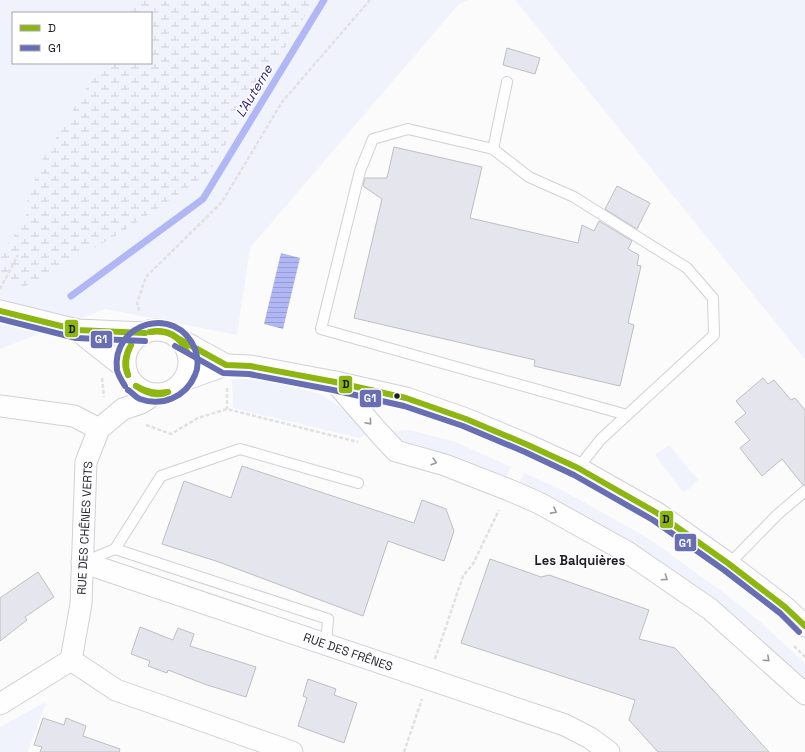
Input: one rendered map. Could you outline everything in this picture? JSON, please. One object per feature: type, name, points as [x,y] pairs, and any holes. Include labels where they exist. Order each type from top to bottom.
[{"type":"street","points":[[0,311],[77,330],[162,331],[179,338],[226,364],[250,366],[335,382],[406,398],[466,419],[578,468],[657,513],[729,564],[785,607],[805,626]]},
{"type":"street","points":[[77,330],[126,372],[132,383],[139,389],[147,393],[155,394],[163,394],[178,387],[188,372],[188,354],[179,338]]},
{"type":"street","points":[[123,410],[126,372],[125,357],[129,347],[136,338],[145,332]]},
{"type":"street","points":[[184,380],[226,364]]},
{"type":"street","points":[[335,382],[396,451],[445,465],[539,503],[626,552],[710,609],[805,694]]},
{"type":"street","points":[[0,406],[74,416],[99,429],[123,410],[141,403],[155,394]]},
{"type":"street","name":"RUE DES CHÊNES VERTS","points":[[71,660],[81,604],[86,462],[99,429]]},
{"type":"street","name":"RUE DES FRÊNES","points":[[82,562],[564,725],[590,738],[609,752]]},
{"type":"street","points":[[0,704],[71,660],[116,690],[292,752]]},
{"type":"lane","points":[[493,149],[507,82]]},
{"type":"lane","points":[[578,468],[601,439],[714,335],[713,298],[687,268],[574,197],[529,178],[493,149],[408,129],[373,139],[360,171],[321,329],[627,415]]},
{"type":"lane","points":[[115,550],[161,476],[240,449],[358,483]]},
{"type":"lane","points":[[729,564],[777,515],[805,492]]},
{"type":"lane","points":[[82,562],[115,550],[328,619],[326,645]]},
{"type":"path","points":[[145,332],[137,303],[146,277],[222,202],[282,102],[370,0]]},
{"type":"path","points":[[0,289],[18,255]]},
{"type":"path","points":[[102,373],[103,396],[123,410]]},
{"type":"path","points":[[404,752],[463,576],[473,564],[509,490]]},
{"type":"green space","points":[[0,0],[470,0],[459,4],[250,248],[237,335],[105,309],[0,349]]},
{"type":"green space","points":[[134,0],[315,0],[207,175],[119,234],[24,287],[0,276],[0,254],[25,222],[28,199],[41,162],[101,64],[152,64],[152,12],[131,12]]},
{"type":"green space","points":[[515,0],[805,0],[805,359]]},
{"type":"green space","points":[[232,379],[266,379],[320,394],[350,413],[370,433],[359,438],[233,408]]},
{"type":"green space","points":[[410,430],[453,441],[511,467],[505,479],[462,459],[401,440],[391,431]]},
{"type":"green space","points":[[669,445],[698,480],[689,489],[683,492],[655,455]]},
{"type":"green space","points":[[524,473],[560,489],[648,538],[728,596],[759,621],[805,663],[805,682],[750,630],[690,582],[622,538],[518,485]]},
{"type":"green space","points":[[46,702],[28,752],[0,752],[0,727]]},
{"type":"water","points":[[281,253],[300,258],[283,329],[264,324]]},
{"type":"building","points":[[507,48],[540,58],[535,74],[503,65]]},
{"type":"building","points":[[394,147],[482,167],[470,218],[578,243],[582,225],[594,231],[599,221],[632,241],[628,249],[639,255],[637,265],[641,266],[628,323],[634,325],[620,386],[534,366],[535,360],[354,318],[382,199],[363,186],[365,178],[387,178]]},
{"type":"building","points":[[617,186],[650,203],[637,229],[605,209]]},
{"type":"building","points":[[763,378],[768,384],[774,380],[791,400],[795,398],[805,410],[805,485],[803,485],[782,459],[762,476],[740,448],[750,440],[735,422],[746,413],[736,401]]},
{"type":"building","points":[[242,466],[414,523],[422,500],[446,509],[454,531],[444,561],[388,541],[363,616],[216,561],[162,544],[184,481],[231,498]]},
{"type":"building","points":[[490,559],[541,577],[549,575],[649,610],[639,639],[675,648],[769,752],[658,752],[629,720],[635,700],[461,643]]},
{"type":"building","points":[[38,572],[54,597],[25,617],[27,620],[0,641],[0,598]]},
{"type":"building","points":[[140,627],[173,640],[178,628],[194,634],[190,646],[256,667],[246,697],[207,685],[168,670],[167,673],[148,666],[150,661],[131,654]]},
{"type":"building","points":[[308,679],[336,689],[334,695],[357,703],[344,743],[298,726],[307,698],[303,696]]},
{"type":"building","points":[[43,718],[64,725],[66,718],[86,726],[83,736],[120,749],[119,752],[40,752],[42,747],[34,745]]},
{"type":"waterway","name":"L'Auterne","points":[[71,296],[203,199],[324,0]]},
{"type":"transit line","name":"D","points":[[0,311],[77,330],[145,333]]},
{"type":"transit line","name":"G1","points":[[0,319],[76,338],[145,341]]},
{"type":"transit line","name":"G1","points":[[125,386],[117,370],[118,354],[124,340],[134,331],[147,325],[160,323],[174,326],[186,335],[195,349],[198,362],[195,375],[186,389],[172,398],[157,402],[140,399],[128,390]]},
{"type":"transit line","name":"D","points":[[150,332],[162,331],[172,334],[181,342],[187,352]]},
{"type":"transit line","name":"D","points":[[150,332],[162,332],[172,335],[180,341],[187,352]]},
{"type":"transit line","name":"D","points":[[179,339],[226,365],[250,366],[335,382],[406,398],[466,419],[528,445],[578,468],[657,513],[729,564],[785,607],[805,626]]},
{"type":"transit line","name":"D","points":[[128,375],[125,360],[131,345]]},
{"type":"transit line","name":"D","points":[[128,375],[126,360],[131,345]]},
{"type":"transit line","name":"G1","points":[[175,346],[223,373],[249,374],[333,390],[404,406],[463,426],[525,452],[574,475],[653,520],[724,570],[780,613],[799,632]]},
{"type":"transit line","name":"D","points":[[136,386],[151,392],[168,392]]},
{"type":"transit line","name":"D","points":[[136,386],[151,394],[168,392]]},
{"type":"district","name":"Les Balquières","points":[[580,560]]}]
